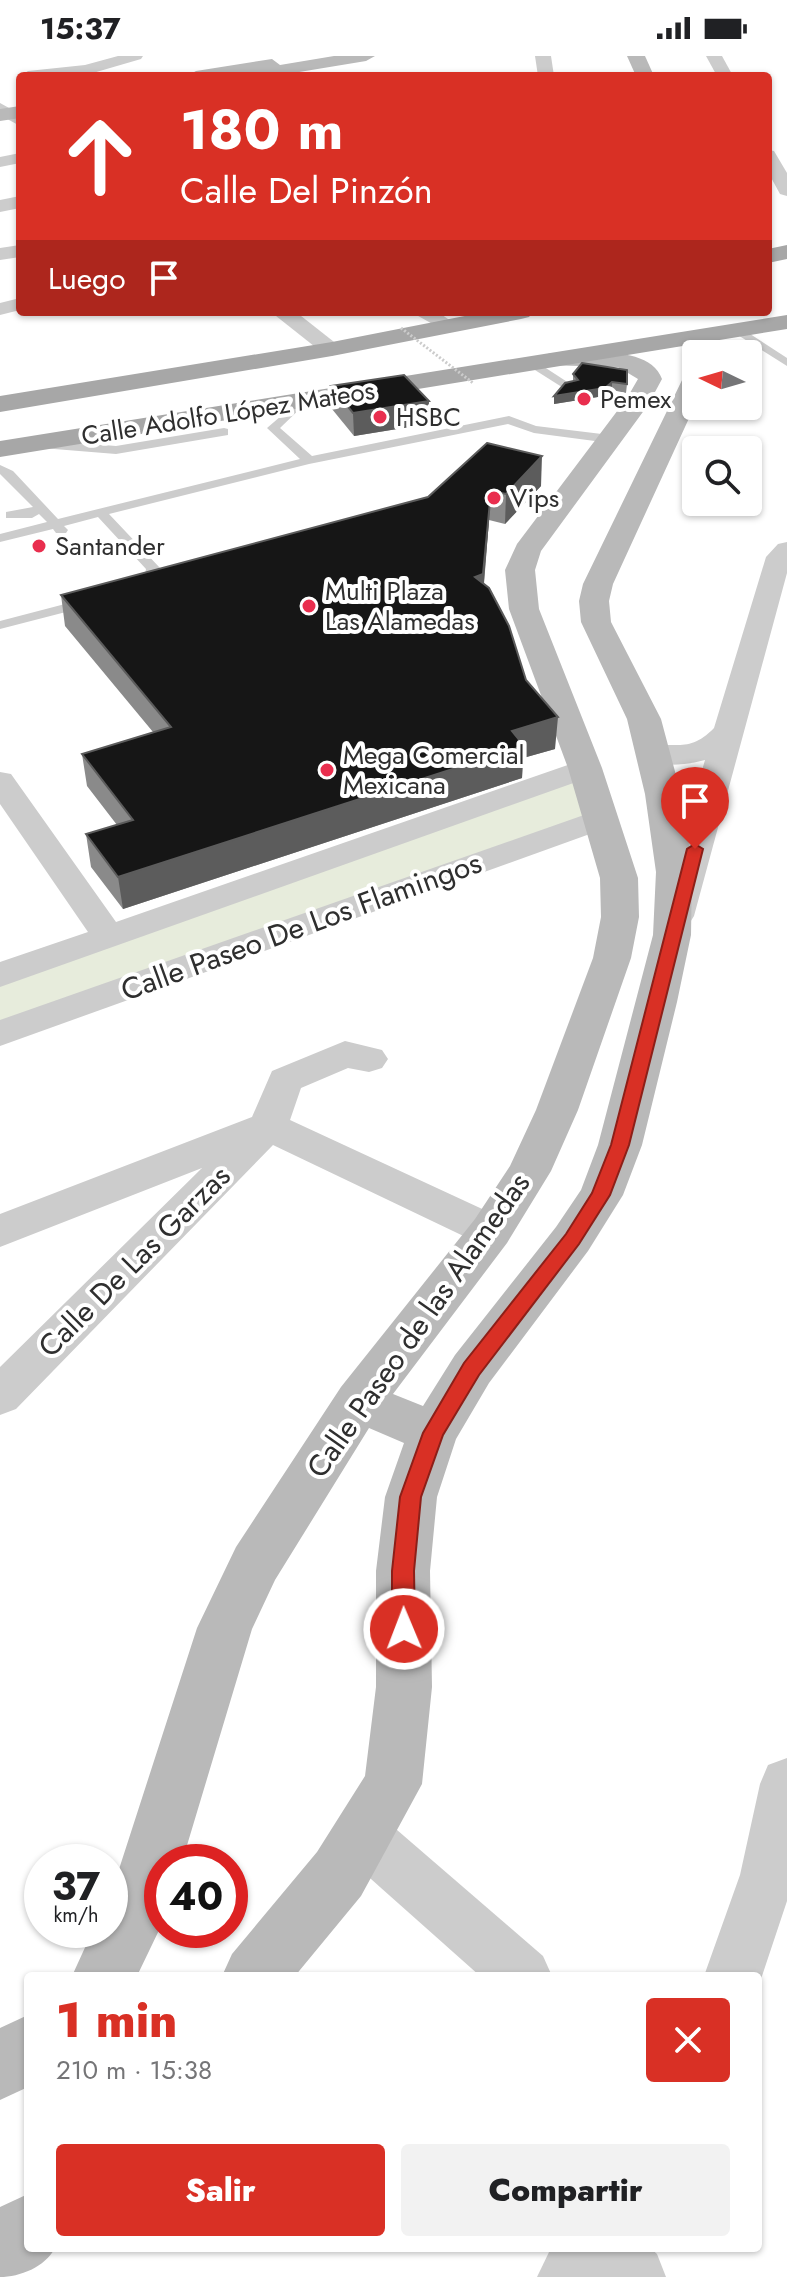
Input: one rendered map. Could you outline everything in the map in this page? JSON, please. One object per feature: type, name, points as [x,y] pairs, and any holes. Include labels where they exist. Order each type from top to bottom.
[{"type":"main road","name":"Calle Adolfo López Mateos","points":[[0,404],[332,349],[503,316]]},
{"type":"main road","points":[[551,370],[574,348],[686,329],[702,316]]},
{"type":"main road","name":"Calle Adolfo López Mateos","points":[[0,449],[302,401],[551,370],[722,339],[787,322]]},
{"type":"street","points":[[63,72],[108,65],[135,56]]},
{"type":"street","points":[[220,72],[317,56]]},
{"type":"street","points":[[267,72],[366,56]]},
{"type":"street","points":[[772,162],[787,190]]},
{"type":"street","points":[[287,316],[332,349]]},
{"type":"street","points":[[429,316],[447,326]]},
{"type":"street","points":[[551,370],[623,360],[633,390]]},
{"type":"street","points":[[633,390],[658,360],[682,360]]},
{"type":"street","name":"Calle Paseo de las Alamedas","points":[[257,1972],[339,1874],[393,1784],[404,1687],[403,1571],[411,1497],[433,1433],[472,1369],[572,1239],[601,1195],[620,1145],[672,935],[674,872],[653,754],[634,697],[603,641],[594,601],[614,467],[633,390]]},
{"type":"street","name":"Calle Paseo de las Alamedas","points":[[106,1972],[138,1907],[225,1628],[255,1564],[359,1401],[491,1231],[529,1171],[557,1110],[612,958],[620,917],[619,878],[585,768],[524,609],[520,570],[527,550],[614,467],[682,392]]},
{"type":"street","points":[[672,935],[725,734],[777,595],[779,557],[787,550]]},
{"type":"street","points":[[653,754],[702,754],[714,747],[725,734]]},
{"type":"street","name":"Calle Paseo De Los Flamingos","points":[[0,975],[585,768]]},
{"type":"street","points":[[6,801],[109,937]]},
{"type":"street","name":"Calle Paseo De Los Flamingos","points":[[0,1033],[601,819]]},
{"type":"street","points":[[268,1126],[285,1080],[345,1054],[369,1059]]},
{"type":"street","points":[[0,1231],[268,1126],[491,1231]]},
{"type":"street","name":"Calle De Las Garzas","points":[[0,1396],[268,1126]]},
{"type":"street","points":[[359,1401],[433,1433]]},
{"type":"street","points":[[734,1972],[768,1875],[787,1784]]},
{"type":"street","points":[[363,1836],[518,1972]]},
{"type":"street","points":[[0,2067],[24,2051]]},
{"type":"street","points":[[0,2249],[24,2232]]},
{"type":"street","points":[[569,2277],[589,2252]]},
{"type":"street","points":[[606,2252],[634,2277]]},
{"type":"lane","points":[[722,339],[787,363]]},
{"type":"lane","points":[[302,401],[273,428],[309,460]]},
{"type":"lane","points":[[0,545],[95,516],[309,460],[509,420],[614,467]]},
{"type":"lane","points":[[33,444],[116,450],[224,432]]},
{"type":"lane","points":[[0,469],[60,527]]},
{"type":"lane","points":[[11,515],[32,514],[41,507]]},
{"type":"lane","points":[[0,625],[113,595],[144,583],[152,576],[153,568],[125,537],[95,516]]},
{"type":"lane","points":[[0,538],[60,527]]},
{"type":"path","points":[[401,328],[473,383]]},
{"type":"green space","points":[[585,768],[601,819],[0,1033],[0,975]]},
{"type":"building","points":[[582,363],[627,370],[627,384],[612,382],[605,388],[554,396],[565,383],[578,380],[573,374]]},
{"type":"building","points":[[404,375],[429,401],[353,413],[331,386]]},
{"type":"building","points":[[487,443],[542,456],[506,494],[491,491],[483,574],[475,577],[489,588],[509,626],[526,680],[558,717],[512,731],[524,746],[118,877],[86,834],[133,820],[82,754],[171,727],[61,595],[428,497]]},
{"type":"place","name":"Pemex","points":[[584,399]]},
{"type":"place","name":"HSBC","points":[[380,417]]},
{"type":"place","name":"Vips","points":[[494,498]]},
{"type":"place","name":"Santander","points":[[39,546]]},
{"type":"place","name":"Multi Plaza Las Alamedas","points":[[309,606]]},
{"type":"place","name":"Mega Comercial Mexicana","points":[[327,770]]},
{"type":"route","points":[[404,1629],[403,1571],[411,1497],[433,1433],[472,1369],[572,1239],[601,1195],[620,1145],[695,849]]}]
